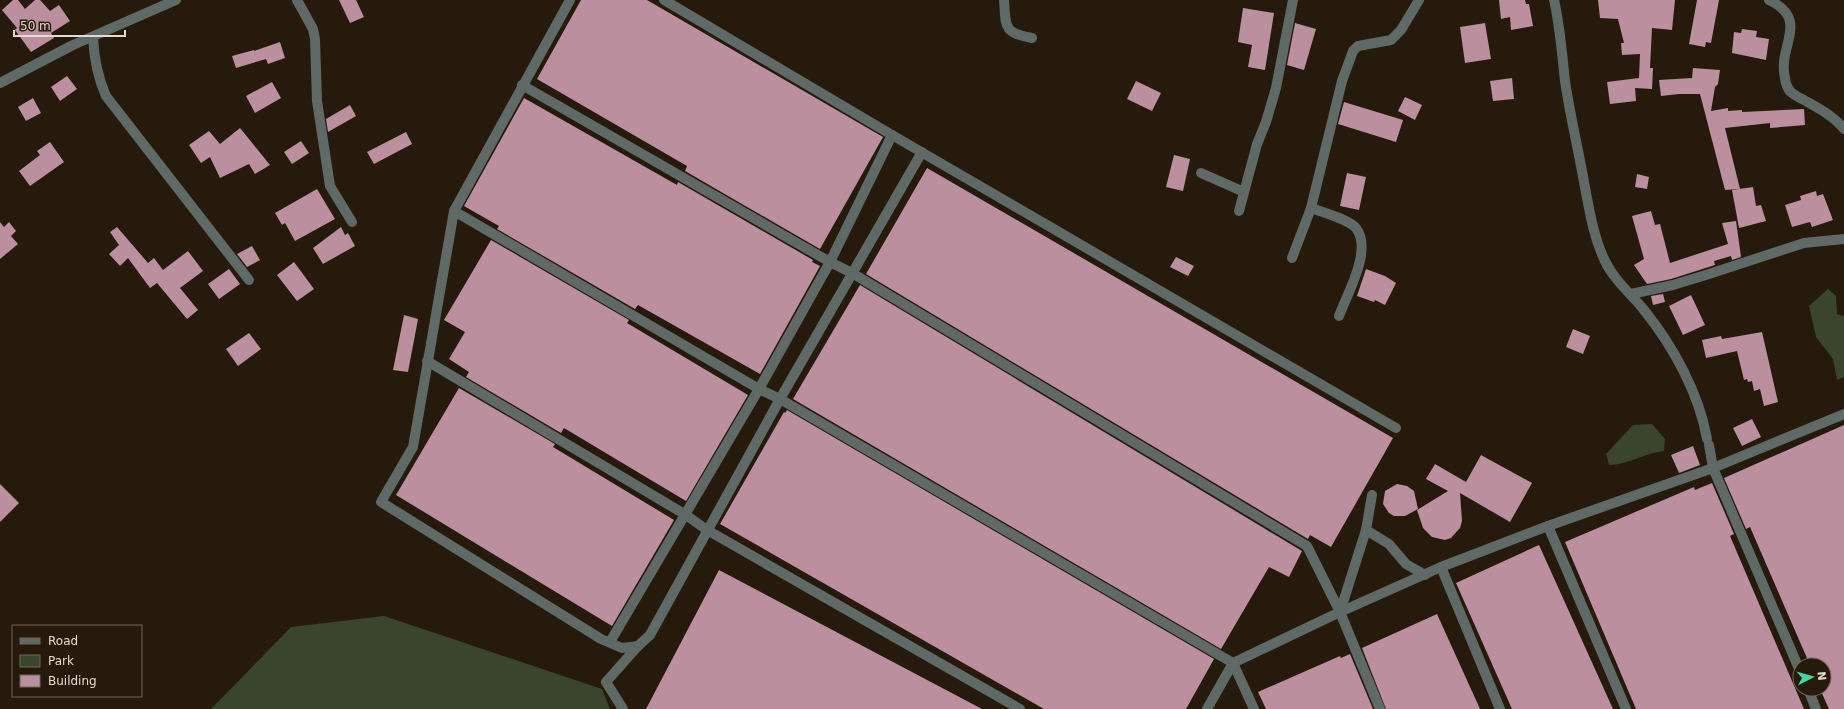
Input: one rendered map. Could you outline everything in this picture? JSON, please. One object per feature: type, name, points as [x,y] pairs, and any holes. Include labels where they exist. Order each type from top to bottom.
[{"type":"street","points":[[0,83],[93,37],[176,0]]},
{"type":"street","points":[[297,0],[313,29],[315,39],[317,101],[330,186],[352,222]]},
{"type":"street","points":[[570,0],[454,211],[413,447],[381,502],[601,639],[622,648],[638,646]]},
{"type":"street","points":[[664,0],[892,135],[1396,428]]},
{"type":"street","points":[[1004,0],[1006,26],[1016,35],[1032,38]]},
{"type":"street","points":[[1239,211],[1276,88],[1293,0]]},
{"type":"street","points":[[1292,258],[1311,208],[1342,81],[1353,51],[1358,46],[1390,40],[1401,30],[1419,0]]},
{"type":"street","points":[[1554,0],[1566,83],[1594,232],[1605,261],[1618,281],[1655,323],[1688,380],[1704,422],[1713,468],[1794,657]]},
{"type":"street","points":[[1769,0],[1788,12],[1790,24],[1784,63],[1785,78],[1790,92],[1828,115],[1844,129]]},
{"type":"street","points":[[93,37],[94,57],[98,78],[106,96],[249,280]]},
{"type":"street","points":[[522,85],[830,262],[852,273],[1307,546],[1340,612],[1380,709]]},
{"type":"street","points":[[610,642],[759,389],[830,262],[892,135]]},
{"type":"street","points":[[624,709],[606,682],[638,646],[650,635],[780,399],[922,152]]},
{"type":"street","points":[[1201,173],[1244,192]]},
{"type":"street","points":[[1311,208],[1345,221],[1355,228],[1360,236],[1362,247],[1360,262],[1338,316]]},
{"type":"street","points":[[454,211],[1233,663],[1254,709]]},
{"type":"street","points":[[1631,294],[1673,285],[1804,243],[1844,239]]},
{"type":"street","points":[[427,361],[686,515],[707,530],[1020,709]]},
{"type":"street","points":[[1207,709],[1233,663],[1340,612],[1441,567],[1548,526],[1713,468],[1844,414]]},
{"type":"street","points":[[1340,612],[1366,530],[1372,495]]},
{"type":"street","points":[[1548,526],[1626,709]]},
{"type":"street","points":[[1366,530],[1389,544],[1406,564],[1425,575]]},
{"type":"street","points":[[1441,567],[1500,709]]},
{"type":"street","points":[[1811,697],[1816,709]]},
{"type":"green space","points":[[1828,289],[1836,296],[1837,314],[1844,316],[1844,377],[1837,380],[1833,359],[1816,337],[1809,306]]},
{"type":"green space","points":[[1652,424],[1665,439],[1664,451],[1623,463],[1609,465],[1606,454],[1633,425]]},
{"type":"green space","points":[[384,616],[602,689],[610,709],[211,709],[291,627]]},
{"type":"building","points":[[13,0],[18,0],[25,9],[35,0],[40,0],[50,11],[59,5],[70,21],[51,33],[54,38],[31,52],[15,30],[17,28],[2,10]]},
{"type":"building","points":[[339,0],[356,0],[364,17],[350,23]]},
{"type":"building","points":[[581,0],[647,0],[883,137],[820,249],[685,171],[687,166],[537,79]]},
{"type":"building","points":[[1499,0],[1525,0],[1526,4],[1529,4],[1533,26],[1511,30],[1510,17],[1501,19]]},
{"type":"building","points":[[1598,0],[1675,0],[1672,30],[1652,28],[1650,68],[1653,68],[1652,89],[1635,88],[1636,101],[1610,104],[1607,82],[1639,78],[1640,54],[1622,55],[1621,43],[1624,43],[1618,19],[1600,18]]},
{"type":"building","points":[[1697,0],[1719,0],[1711,43],[1706,42],[1705,47],[1689,44]]},
{"type":"building","points":[[1243,8],[1274,13],[1265,70],[1248,67],[1252,45],[1238,42]]},
{"type":"building","points":[[1295,23],[1316,29],[1304,70],[1287,65]]},
{"type":"building","points":[[1485,23],[1491,59],[1465,63],[1460,27]]},
{"type":"building","points":[[1742,29],[1757,31],[1756,37],[1769,39],[1766,60],[1732,53],[1734,32],[1741,33]]},
{"type":"building","points":[[280,42],[285,58],[268,64],[266,59],[236,68],[232,56],[254,51]]},
{"type":"building","points":[[1693,68],[1720,70],[1718,84],[1715,87],[1711,111],[1728,108],[1728,111],[1742,110],[1742,112],[1804,109],[1805,125],[1770,128],[1770,123],[1725,128],[1740,189],[1725,190],[1700,94],[1661,96],[1659,80],[1692,78]]},
{"type":"building","points":[[67,76],[77,89],[60,101],[51,87]]},
{"type":"building","points":[[1512,78],[1514,99],[1493,101],[1490,81]]},
{"type":"building","points":[[1136,81],[1161,93],[1152,111],[1127,99]]},
{"type":"building","points":[[272,82],[281,98],[255,113],[246,96]]},
{"type":"building","points":[[1405,97],[1422,105],[1415,120],[1398,111]]},
{"type":"building","points":[[33,98],[41,113],[26,121],[18,107]]},
{"type":"building","points":[[524,98],[677,185],[678,182],[813,260],[812,262],[820,266],[760,374],[638,305],[635,309],[497,229],[499,226],[464,206]]},
{"type":"building","points":[[1344,102],[1403,120],[1396,142],[1338,124]]},
{"type":"building","points":[[350,105],[356,116],[328,132],[326,119]]},
{"type":"building","points":[[240,128],[270,165],[255,174],[249,164],[220,178],[210,157],[201,163],[189,145],[209,131],[220,144]]},
{"type":"building","points":[[406,132],[412,144],[374,164],[367,152]]},
{"type":"building","points":[[301,141],[309,153],[292,164],[284,152]]},
{"type":"building","points":[[50,142],[64,162],[30,186],[19,171],[40,155],[37,151]]},
{"type":"building","points":[[1174,155],[1190,159],[1183,191],[1166,187]]},
{"type":"building","points":[[927,168],[1393,438],[1331,547],[1310,535],[1308,539],[866,274]]},
{"type":"building","points":[[1347,173],[1366,177],[1359,210],[1340,206]]},
{"type":"building","points":[[1637,174],[1649,177],[1647,189],[1635,187]]},
{"type":"building","points":[[1753,187],[1756,206],[1761,205],[1766,221],[1739,228],[1732,190]]},
{"type":"building","points":[[317,189],[335,219],[295,241],[285,223],[282,225],[275,213]]},
{"type":"building","points":[[1816,191],[1817,196],[1823,194],[1833,220],[1812,227],[1810,222],[1792,227],[1785,205],[1801,200],[1800,196]]},
{"type":"building","points":[[1651,211],[1655,225],[1660,224],[1670,263],[1728,244],[1722,223],[1736,221],[1741,257],[1732,260],[1731,256],[1714,261],[1715,265],[1671,279],[1647,284],[1634,265],[1644,259],[1632,216]]},
{"type":"building","points":[[0,222],[4,227],[9,222],[16,231],[11,236],[18,244],[0,259]]},
{"type":"building","points":[[117,227],[148,263],[154,258],[163,270],[188,251],[203,271],[180,288],[198,310],[187,319],[157,283],[150,288],[128,258],[120,266],[109,254],[119,245],[110,232]]},
{"type":"building","points":[[341,227],[345,235],[348,233],[355,246],[323,264],[313,248]]},
{"type":"building","points":[[491,240],[629,320],[627,323],[748,395],[686,501],[564,428],[561,433],[466,377],[469,372],[449,359],[465,332],[444,320]]},
{"type":"building","points":[[252,246],[260,260],[247,267],[237,254]]},
{"type":"building","points":[[1176,257],[1194,266],[1188,276],[1170,267]]},
{"type":"building","points":[[294,262],[314,289],[297,301],[277,275]]},
{"type":"building","points":[[229,269],[240,284],[219,299],[208,284]]},
{"type":"building","points":[[1366,269],[1385,276],[1396,283],[1385,305],[1375,300],[1374,302],[1357,296]]},
{"type":"building","points":[[860,285],[1302,551],[1289,577],[1269,567],[1221,649],[793,399]]},
{"type":"building","points":[[1663,294],[1665,302],[1653,305],[1651,296]]},
{"type":"building","points":[[1691,295],[1705,325],[1683,335],[1669,306]]},
{"type":"building","points":[[404,315],[418,319],[408,372],[393,370]]},
{"type":"building","points":[[1573,329],[1590,336],[1583,354],[1566,347]]},
{"type":"building","points":[[1762,332],[1778,402],[1764,406],[1760,389],[1754,391],[1752,381],[1748,382],[1747,379],[1744,380],[1737,351],[1706,358],[1702,340],[1721,336],[1722,339]]},
{"type":"building","points":[[249,333],[261,349],[238,366],[226,349]]},
{"type":"building","points":[[459,388],[555,444],[553,447],[674,520],[612,626],[396,495]]},
{"type":"building","points":[[787,410],[1214,659],[1186,709],[1044,709],[720,524],[784,412],[785,413]]},
{"type":"building","points":[[1752,419],[1761,437],[1742,446],[1733,428]]},
{"type":"building","points":[[1844,425],[1844,709],[1829,709],[1824,697],[1832,697],[1832,657],[1807,657],[1750,527],[1746,529],[1724,478]]},
{"type":"building","points":[[1693,446],[1700,465],[1679,473],[1671,455]]},
{"type":"building","points":[[1481,455],[1532,483],[1510,522],[1460,493],[1462,521],[1460,528],[1451,538],[1445,540],[1432,537],[1423,528],[1417,510],[1448,491],[1426,479],[1435,464],[1466,482]]},
{"type":"building","points":[[1712,483],[1734,534],[1730,536],[1792,681],[1792,697],[1799,697],[1804,709],[1636,709],[1565,542],[1694,487],[1695,490]]},
{"type":"building","points":[[0,484],[19,503],[0,522]]},
{"type":"building","points":[[1397,484],[1407,486],[1414,491],[1418,509],[1405,516],[1394,516],[1389,513],[1383,504],[1385,491]]},
{"type":"building","points":[[1539,545],[1613,709],[1512,709],[1456,583]]},
{"type":"building","points":[[719,570],[982,709],[646,709]]},
{"type":"building","points":[[1437,614],[1480,709],[1386,709],[1362,648]]},
{"type":"building","points":[[1350,654],[1373,709],[1266,709],[1258,692],[1340,656],[1341,658]]}]
